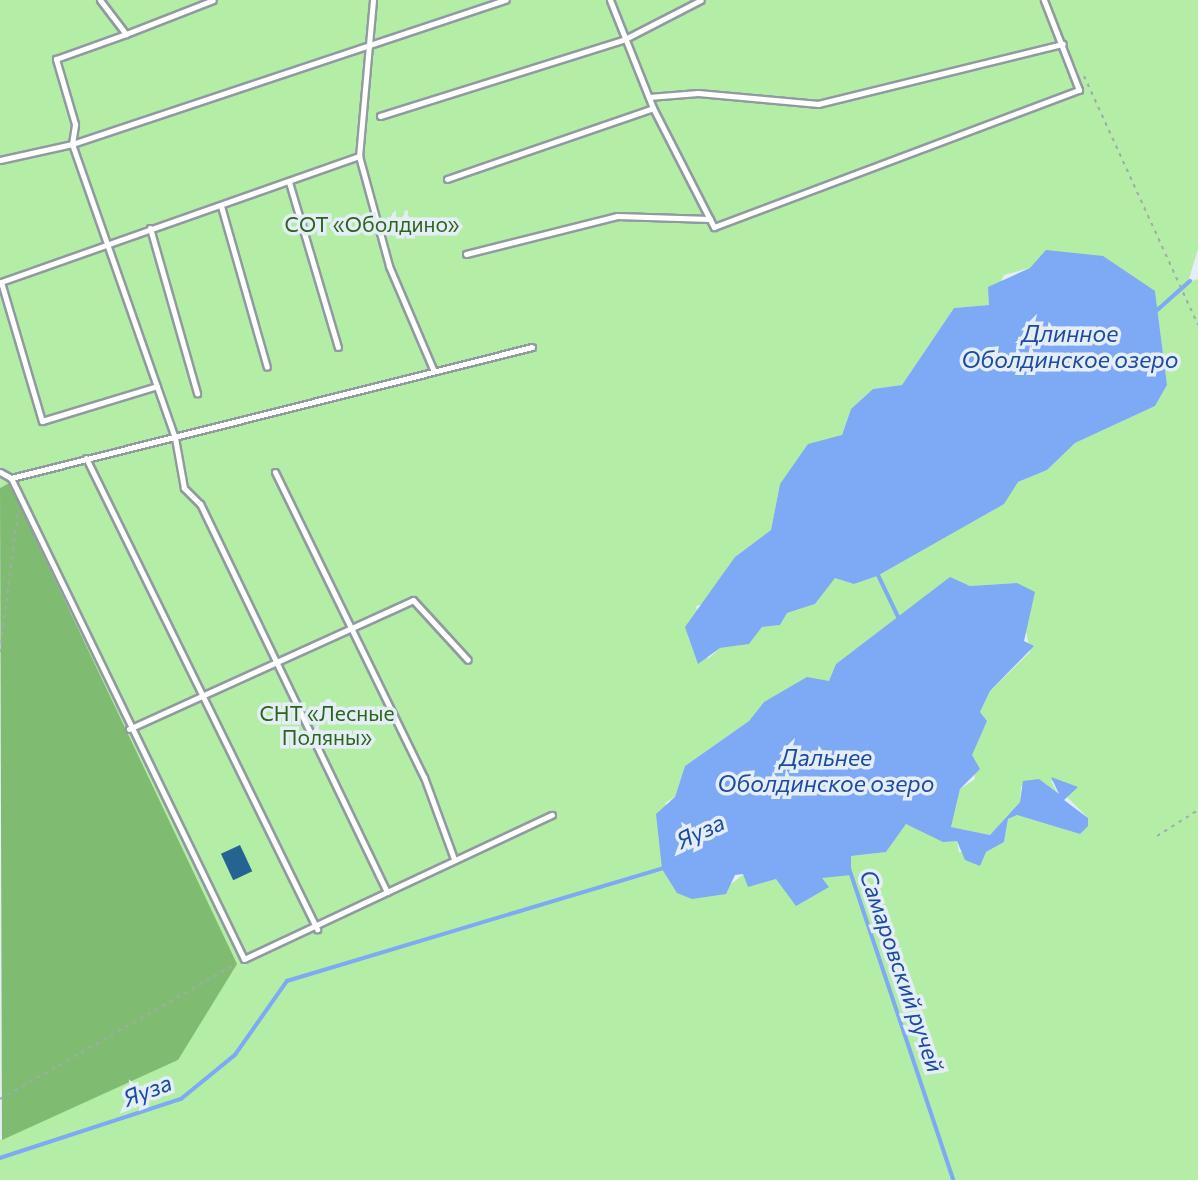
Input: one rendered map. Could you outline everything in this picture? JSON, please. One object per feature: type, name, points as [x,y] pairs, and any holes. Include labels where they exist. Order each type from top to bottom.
[{"type":"lane","points":[[100,0],[126,34]]},
{"type":"lane","points":[[213,0],[56,59],[75,124],[72,144],[109,242],[175,438],[184,488],[200,505],[387,892]]},
{"type":"lane","points":[[373,0],[372,47],[359,156],[389,266],[433,369]]},
{"type":"lane","points":[[0,160],[72,144],[372,47],[506,0]]},
{"type":"lane","points":[[610,0],[653,108],[714,227],[1079,90],[1044,0]]},
{"type":"lane","points":[[380,116],[625,39],[701,0]]},
{"type":"lane","points":[[649,97],[698,93],[818,104],[1063,44]]},
{"type":"lane","points":[[447,179],[653,108]]},
{"type":"lane","points":[[157,386],[41,421],[0,281],[359,156]]},
{"type":"lane","points":[[289,181],[338,347]]},
{"type":"lane","points":[[221,206],[267,367]]},
{"type":"lane","points":[[466,254],[617,216],[710,219]]},
{"type":"lane","points":[[150,228],[197,393]]},
{"type":"lane","points":[[11,478],[175,438],[433,369],[532,348]]},
{"type":"lane","points":[[86,458],[317,929]]},
{"type":"lane","points":[[0,472],[11,478],[129,729],[244,959],[317,929],[454,859],[552,815]]},
{"type":"lane","points":[[275,472],[326,567],[348,629],[424,778],[454,859]]},
{"type":"lane","points":[[129,729],[413,600],[468,660]]},
{"type":"path","points":[[1073,72],[1089,78],[1198,326]]},
{"type":"path","points":[[0,652],[19,495]]},
{"type":"path","points":[[1157,836],[1198,810]]},
{"type":"path","points":[[0,1099],[244,959]]},
{"type":"green space","points":[[0,0],[1198,0],[1198,249],[1188,282],[1198,279],[1198,1180],[0,1180],[0,1140],[178,1060],[9,483],[0,488]],"holes":[[[1030,268],[1155,291],[1167,385],[1155,406],[1075,443],[1047,470],[1018,482],[1003,504],[876,576],[854,584],[835,577],[815,604],[787,613],[780,625],[762,627],[749,644],[720,648],[708,659],[696,606],[708,603],[735,557],[771,530],[780,484],[842,435],[851,409],[873,389],[902,385],[954,308],[990,305],[1004,275]],[[950,578],[970,586],[1017,583],[1030,652],[990,691],[980,712],[987,721],[971,755],[975,779],[960,789],[951,827],[990,835],[1020,802],[1021,787],[1039,779],[1058,794],[1051,781],[1078,787],[1064,794],[1088,818],[1080,834],[1017,815],[1008,819],[1004,842],[986,852],[959,852],[957,841],[906,824],[886,852],[851,856],[849,868],[821,878],[829,887],[776,879],[748,887],[744,874],[727,887],[665,803],[675,797],[685,766],[749,721],[764,702],[829,682],[836,664]]]},
{"type":"green space","points":[[9,483],[237,964],[178,1060],[2,1140],[0,488]]},
{"type":"water","name":"Длинное Оболдинское озеро","points":[[1046,250],[1103,256],[1155,291],[1167,385],[1155,406],[1075,443],[1047,470],[1018,482],[1004,504],[877,576],[854,584],[835,578],[815,604],[787,613],[780,625],[762,627],[749,644],[720,648],[698,664],[685,627],[735,557],[771,530],[780,484],[808,444],[842,435],[851,409],[873,389],[902,385],[954,308],[989,305],[988,287],[1030,268]]},
{"type":"water","name":"Дальнее Оболдинское озеро","points":[[950,577],[970,586],[1017,583],[1035,592],[1024,641],[1034,646],[990,691],[980,712],[987,721],[972,755],[980,769],[960,789],[951,827],[990,835],[1020,802],[1023,781],[1039,779],[1059,794],[1051,777],[1078,787],[1064,800],[1088,818],[1088,826],[1080,834],[1017,815],[1008,819],[1004,842],[986,852],[980,866],[965,860],[957,841],[943,842],[906,824],[886,852],[851,856],[851,875],[822,878],[829,887],[796,906],[776,879],[748,887],[743,874],[735,875],[726,894],[692,899],[677,893],[662,869],[656,814],[675,797],[685,766],[749,721],[764,702],[807,677],[829,681],[836,664]]},
{"type":"building","points":[[240,845],[252,871],[233,880],[221,854]]},
{"type":"waterway","name":"Яуза","points":[[1154,313],[1190,281]]},
{"type":"waterway","name":"Яуза","points":[[876,570],[900,620]]},
{"type":"waterway","name":"Яуза","points":[[0,1158],[181,1099],[235,1055],[287,981],[666,867]]},
{"type":"waterway","name":"Самаровский ручей","points":[[849,867],[954,1180]]},
{"type":"park label","name":"СОТ «Оболдино»","points":[[372,224]]},
{"type":"park label","name":"СНТ «Лесные Поляны»","points":[[327,725]]}]
